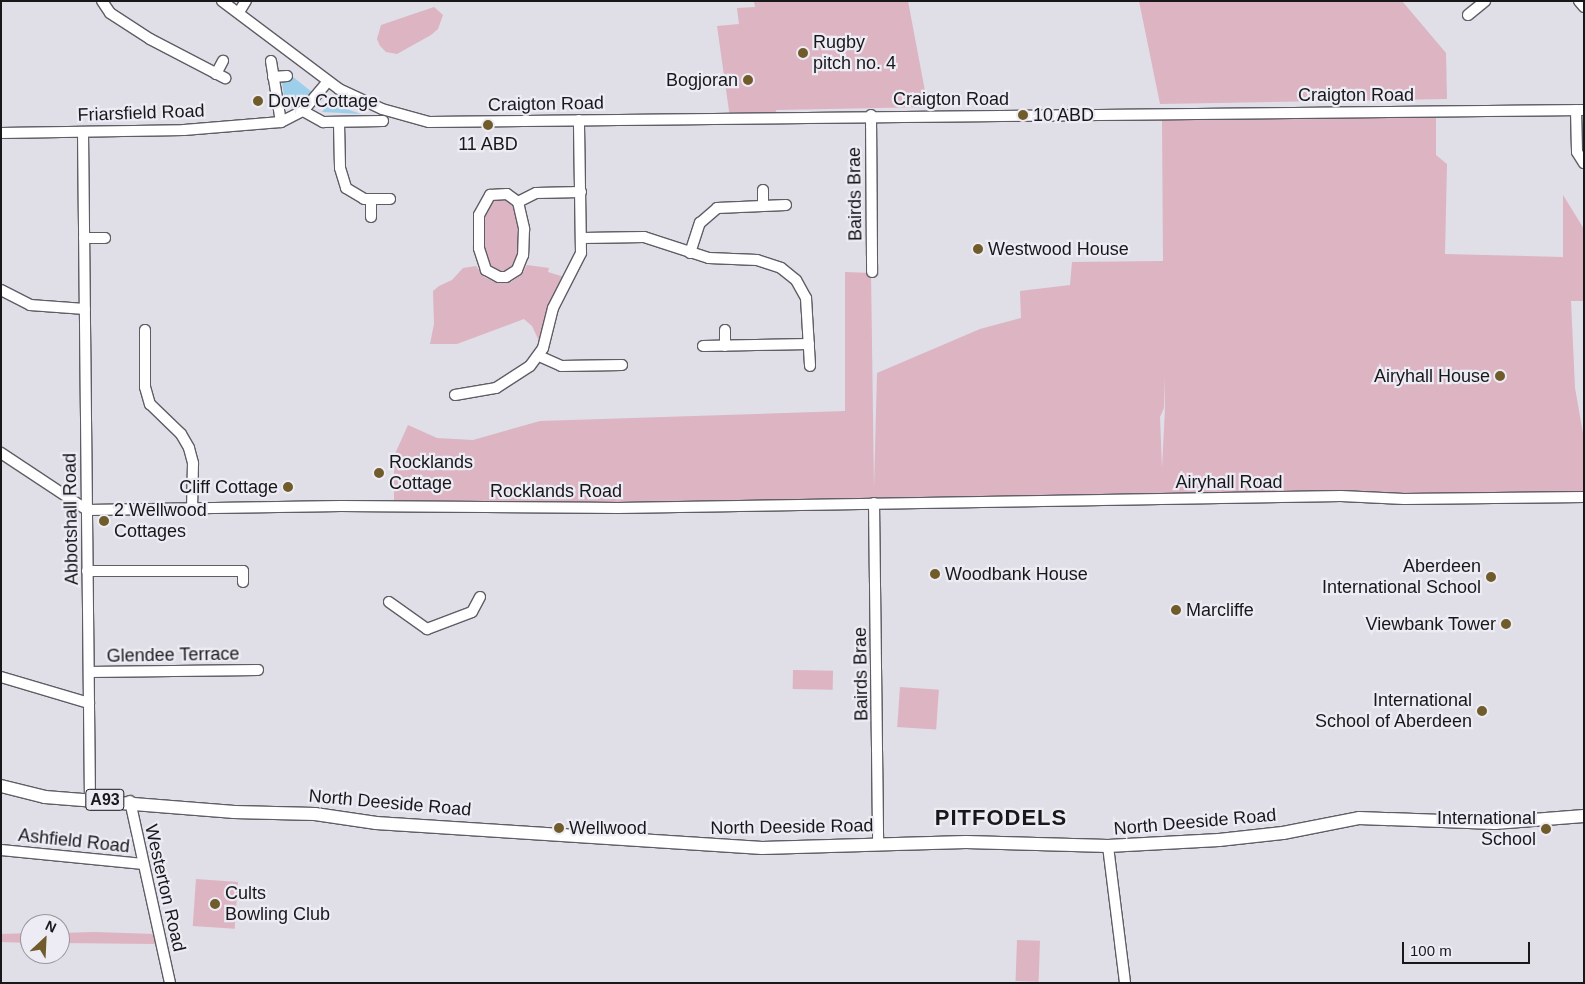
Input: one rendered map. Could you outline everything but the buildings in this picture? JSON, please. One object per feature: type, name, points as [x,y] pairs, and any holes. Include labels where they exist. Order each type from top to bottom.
[{"type":"main road","name":"North Deeside Road","points":[[1,786],[45,797],[130,801],[234,812],[315,814],[376,823],[432,824],[694,846],[762,848],[966,842],[1108,846],[1219,840],[1284,833],[1359,818],[1495,822],[1584,816]]},
{"type":"street","points":[[102,1],[110,13],[150,39],[220,76],[222,61]]},
{"type":"street","name":"Craigton Road","points":[[222,1],[239,12],[327,82],[382,109],[429,122],[871,115],[1580,110]]},
{"type":"street","points":[[239,12],[246,1]]},
{"type":"street","points":[[1468,15],[1486,1]]},
{"type":"street","points":[[1579,1],[1584,7]]},
{"type":"street","points":[[271,61],[281,122],[303,111],[327,82]]},
{"type":"street","points":[[273,77],[287,76]]},
{"type":"street","points":[[1580,110],[1577,152],[1584,163]]},
{"type":"street","points":[[303,111],[316,120],[339,123],[384,121]]},
{"type":"street","name":"Bairds Brae","points":[[871,115],[872,272]]},
{"type":"street","points":[[455,395],[496,388],[530,366],[539,356],[553,308],[575,270],[583,238],[579,120]]},
{"type":"street","name":"Friarsfield Road","points":[[1,133],[184,130],[281,122]]},
{"type":"street","points":[[339,123],[342,180],[354,195],[371,199],[390,199]]},
{"type":"street","name":"Abbotshall Road","points":[[83,132],[90,800]]},
{"type":"street","points":[[762,206],[763,190]]},
{"type":"street","points":[[518,202],[536,193],[581,192]]},
{"type":"street","points":[[498,193],[518,202],[524,229],[523,255],[517,270],[506,278],[499,277],[486,270],[482,263],[479,215],[485,201],[498,193]]},
{"type":"street","points":[[370,217],[371,199]]},
{"type":"street","points":[[690,253],[700,222],[717,208],[786,205]]},
{"type":"street","points":[[583,238],[644,237],[709,258],[757,260],[781,268],[796,280],[806,298],[810,366]]},
{"type":"street","points":[[84,238],[104,238]]},
{"type":"street","points":[[1,290],[30,304],[85,309]]},
{"type":"street","points":[[145,330],[147,396],[150,404],[181,434],[189,448],[193,463],[192,509]]},
{"type":"street","points":[[725,330],[726,346]]},
{"type":"street","points":[[703,346],[810,344]]},
{"type":"street","points":[[539,356],[561,366],[622,365]]},
{"type":"street","points":[[1,453],[87,510]]},
{"type":"street","name":"Airyhall Road","points":[[874,503],[1341,496],[1404,499],[1584,497]]},
{"type":"street","name":"Bairds Brae","points":[[874,503],[878,844]]},
{"type":"street","name":"Rocklands Road","points":[[87,510],[618,508],[874,503]]},
{"type":"street","points":[[87,571],[243,571],[243,582]]},
{"type":"street","points":[[388,602],[427,629],[472,612],[480,597]]},
{"type":"street","name":"Glendee Terrace","points":[[89,672],[258,670]]},
{"type":"street","points":[[1,677],[89,703]]},
{"type":"street","name":"Westerton Road","points":[[130,801],[170,983]]},
{"type":"street","points":[[1108,846],[1125,983]]},
{"type":"street","name":"Ashfield Road","points":[[1,850],[143,864]]},
{"type":"shaded area","points":[[754,1],[908,1],[928,107],[776,110],[777,117],[730,118],[717,26],[739,24],[737,8],[755,7]]},
{"type":"shaded area","points":[[1139,1],[1402,1],[1446,53],[1447,99],[1160,104]]},
{"type":"shaded area","points":[[434,7],[443,15],[438,29],[431,35],[397,54],[386,52],[380,46],[377,39],[381,25]]},
{"type":"shaded area","points":[[1436,117],[1436,155],[1447,164],[1445,254],[1563,257],[1563,195],[1584,229],[1584,301],[1571,301],[1575,388],[1584,439],[1584,494],[394,506],[394,456],[408,425],[437,438],[473,440],[540,421],[845,411],[845,272],[871,273],[874,489],[877,373],[980,329],[1021,318],[1020,291],[1070,285],[1072,262],[1163,261],[1162,120]],"holes":[[[1164,376],[1165,408],[1162,468],[1160,417],[1164,408]]]},
{"type":"shaded area","points":[[508,198],[514,203],[520,225],[519,256],[515,266],[503,274],[490,269],[482,242],[484,209],[492,199]]},
{"type":"shaded area","points":[[527,265],[549,268],[548,272],[564,277],[548,305],[539,341],[532,326],[524,319],[457,344],[430,344],[434,324],[433,291],[439,286],[452,280],[463,268],[476,266],[484,277],[495,282],[511,282],[521,275]]},
{"type":"shaded area","points":[[793,670],[833,671],[833,690],[793,689]]},
{"type":"shaded area","points":[[900,687],[939,690],[936,730],[897,727]]},
{"type":"shaded area","name":"Cults Bowling Club","points":[[196,879],[238,882],[235,929],[193,926]]},
{"type":"shaded area","points":[[20,933],[20,943],[1,942],[1,934]]},
{"type":"shaded area","points":[[70,933],[154,934],[156,944],[70,943]]},
{"type":"shaded area","points":[[1017,940],[1040,941],[1039,982],[1016,981]]},
{"type":"water","points":[[293,77],[312,92],[293,109],[284,96],[282,82]]},
{"type":"water","points":[[329,103],[361,114],[322,112]]},
{"type":"place","name":"Rugby pitch no. 4","points":[[803,53]]},
{"type":"place","name":"Bogjoran","points":[[748,80]]},
{"type":"place","name":"Dove Cottage","points":[[258,101]]},
{"type":"place","name":"10 ABD","points":[[1023,115]]},
{"type":"place","name":"11 ABD","points":[[488,125]]},
{"type":"place","name":"Westwood House","points":[[978,249]]},
{"type":"place","name":"Airyhall House","points":[[1500,376]]},
{"type":"place","name":"Rocklands Cottage","points":[[379,473]]},
{"type":"place","name":"Cliff Cottage","points":[[288,487]]},
{"type":"place","name":"2 Wellwood Cottages","points":[[104,521]]},
{"type":"place","name":"Woodbank House","points":[[935,574]]},
{"type":"place","name":"Aberdeen International School","points":[[1491,577]]},
{"type":"place","name":"Marcliffe","points":[[1176,610]]},
{"type":"place","name":"Viewbank Tower","points":[[1506,624]]},
{"type":"place","name":"International School of Aberdeen","points":[[1482,711]]},
{"type":"place","name":"Wellwood","points":[[559,828]]},
{"type":"place","name":"International School","points":[[1546,829]]},
{"type":"place","name":"Cults Bowling Club","points":[[215,904]]},
{"type":"district","name":"PITFODELS","points":[[1001,818]]}]
